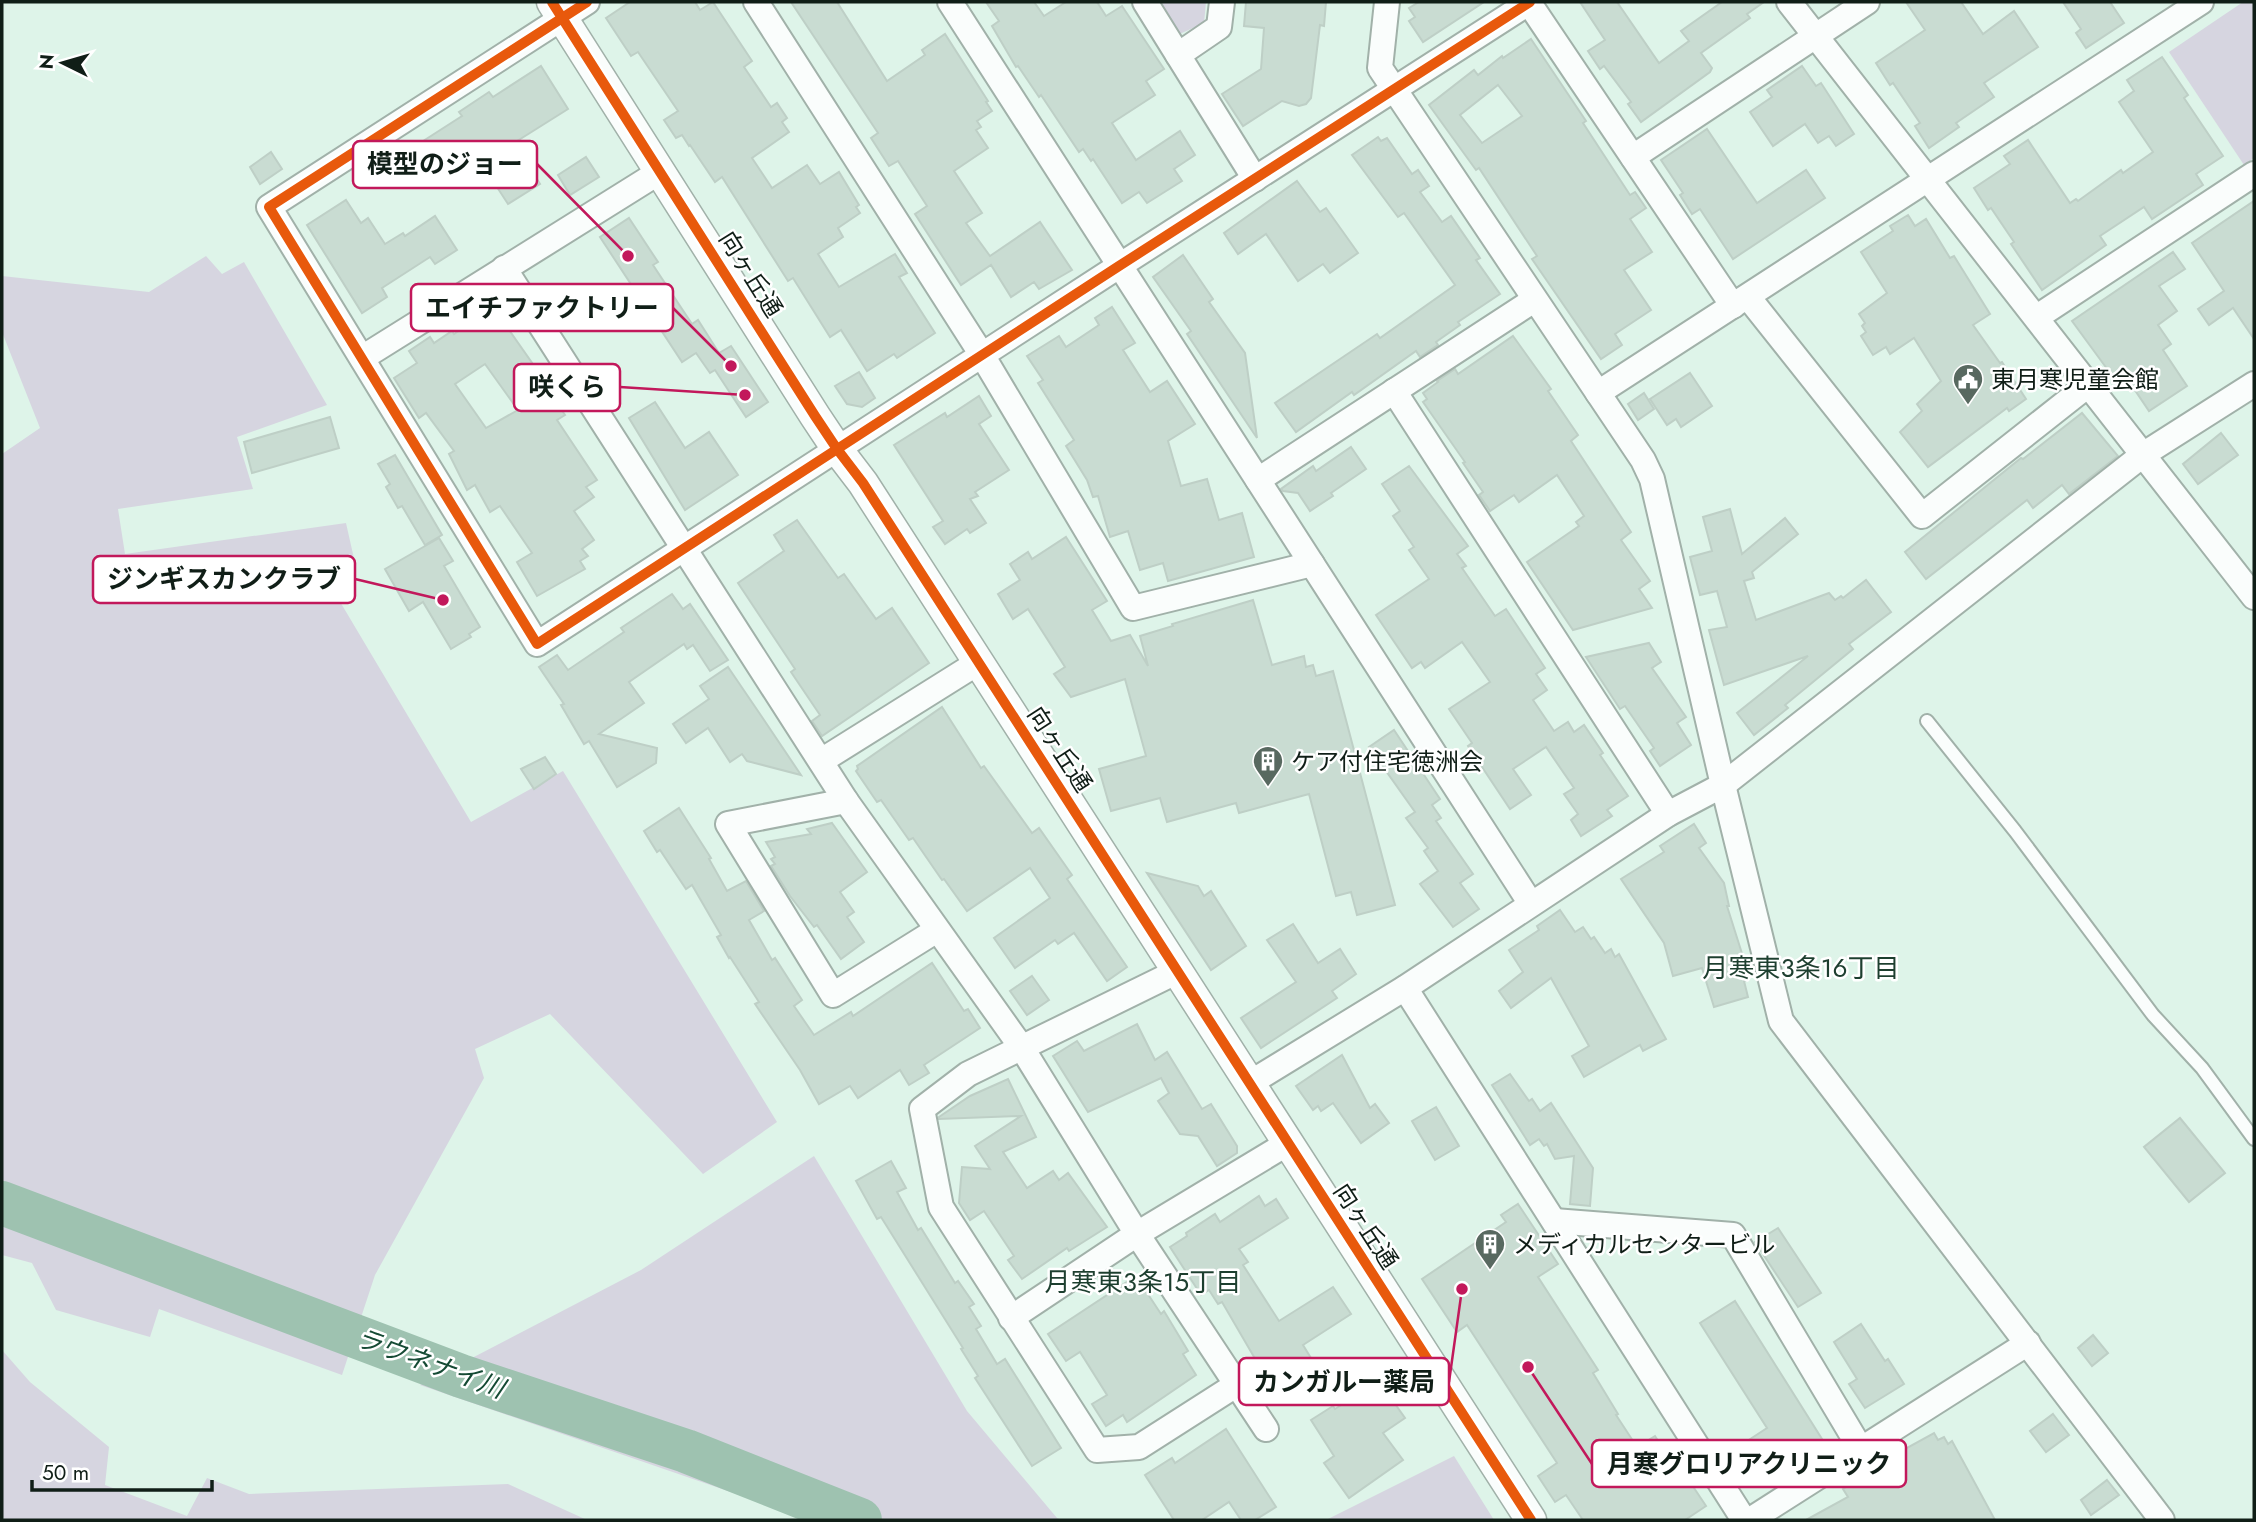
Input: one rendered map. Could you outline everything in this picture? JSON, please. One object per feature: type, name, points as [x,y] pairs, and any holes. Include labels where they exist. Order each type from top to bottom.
[{"type":"street","points":[[755,2],[982,355],[1133,608],[1312,564]]},
{"type":"street","points":[[950,2],[1531,904]]},
{"type":"street","points":[[1145,2],[1255,179]]},
{"type":"street","points":[[1178,55],[1219,27],[1222,2]]},
{"type":"street","points":[[1387,2],[1380,68],[1643,460],[1652,479],[1781,1021],[2162,1520]]},
{"type":"street","points":[[567,7],[269,206],[537,644],[1119,265],[1530,2],[1633,157],[1741,302],[1922,516],[2088,385]]},
{"type":"street","points":[[1789,2],[2254,597]]},
{"type":"street","points":[[1633,157],[1867,2]]},
{"type":"street","points":[[1598,393],[2201,2]]},
{"type":"street","name":"向ヶ丘通","points":[[567,7],[661,171],[837,449],[863,483],[979,662],[1531,1520]]},
{"type":"street","points":[[362,358],[661,171]]},
{"type":"street","points":[[2036,317],[2254,174]]},
{"type":"street","points":[[504,268],[846,801],[1022,1048],[1137,1234],[1266,1429]]},
{"type":"street","points":[[1258,480],[1534,300]]},
{"type":"street","points":[[1250,1083],[1405,988],[1668,814],[1723,785],[2144,454],[2254,384]]},
{"type":"street","points":[[1394,391],[1668,814]]},
{"type":"street","points":[[821,761],[979,662]]},
{"type":"street","points":[[846,801],[728,824],[833,995],[937,930]]},
{"type":"street","points":[[1178,971],[968,1074],[922,1109],[941,1207],[1097,1450],[1139,1447],[1236,1385]]},
{"type":"street","points":[[1405,988],[1744,1520]]},
{"type":"street","points":[[1011,1318],[1137,1234],[1288,1143]]},
{"type":"street","points":[[1554,1221],[1733,1236],[1860,1448]]},
{"type":"street","points":[[1750,1520],[2028,1343]]},
{"type":"lane","points":[[1927,721],[2015,831],[2153,1015],[2202,1068],[2254,1139]]},
{"type":"shaded area","points":[[1152,2],[1206,2],[1204,23],[1173,37]]},
{"type":"shaded area","points":[[2243,2],[2254,2],[2254,158],[2244,165],[2169,52]]},
{"type":"shaded area","points":[[206,256],[222,274],[244,262],[327,405],[237,437],[253,489],[118,509],[125,554],[346,523],[355,563],[320,568],[471,822],[563,771],[777,1122],[703,1174],[550,1014],[475,1049],[484,1078],[375,1275],[342,1375],[159,1309],[150,1337],[56,1310],[32,1263],[2,1255],[2,454],[40,428],[2,332],[2,276],[149,292]]},
{"type":"shaded area","points":[[814,1156],[967,1411],[1057,1518],[1062,1520],[812,1520],[420,1385],[641,1270]]},
{"type":"shaded area","points":[[2,1350],[30,1382],[109,1447],[105,1485],[187,1516],[207,1478],[249,1494],[508,1484],[587,1520],[5,1520],[2,1515]]},
{"type":"shaded area","points":[[1454,1456],[1494,1520],[1326,1520]]},
{"type":"building","points":[[630,2],[695,2],[700,10],[713,2],[752,61],[744,67],[771,107],[777,103],[787,118],[782,122],[789,132],[752,158],[772,188],[807,165],[820,184],[839,172],[859,205],[856,207],[860,213],[838,228],[843,237],[818,254],[839,287],[895,254],[907,273],[899,277],[935,333],[897,358],[894,354],[867,371],[841,330],[830,337],[793,278],[788,281],[722,177],[715,182],[682,135],[676,138],[664,120],[678,111],[638,52],[631,56],[606,18]]},
{"type":"building","points":[[791,2],[837,2],[887,81],[925,55],[922,50],[945,34],[992,111],[977,121],[981,127],[976,130],[988,148],[954,171],[982,213],[966,223],[990,256],[1040,222],[1072,270],[1039,289],[1034,282],[1011,297],[991,265],[961,285],[915,214],[927,206],[898,161],[889,166],[871,138],[878,133]]},
{"type":"building","points":[[986,2],[1034,2],[1044,16],[1066,2],[1097,2],[1106,16],[1122,6],[1164,69],[1146,81],[1155,95],[1112,123],[1136,160],[1180,131],[1195,155],[1174,169],[1182,181],[1147,203],[1139,192],[1122,203],[1093,159],[1091,161],[1083,149],[1079,152],[1041,95],[1039,97],[1018,66],[1016,67],[992,26],[999,21]]},
{"type":"building","points":[[1246,2],[1326,2],[1324,26],[1320,25],[1311,98],[1306,104],[1299,106],[1282,101],[1243,126],[1222,94],[1261,69],[1264,28],[1244,26]]},
{"type":"building","points":[[1419,2],[1484,2],[1423,42],[1409,21],[1415,17],[1409,8]]},
{"type":"building","points":[[1580,2],[1617,2],[1659,63],[1689,41],[1681,31],[1722,2],[1764,2],[1747,14],[1750,18],[1701,53],[1712,68],[1710,72],[1641,122],[1628,104],[1631,102],[1604,66],[1600,69],[1588,51],[1605,40]]},
{"type":"building","points":[[1906,2],[1961,2],[1983,34],[2014,11],[2038,47],[1984,83],[1994,97],[1956,123],[1959,127],[1929,148],[1915,126],[1920,123],[1876,63],[1925,30]]},
{"type":"building","points":[[2063,2],[2110,2],[2124,23],[2086,48],[2076,33],[2081,29]]},
{"type":"building","points":[[1531,39],[1586,121],[1583,123],[1630,195],[1635,192],[1646,208],[1630,219],[1652,252],[1624,270],[1651,310],[1615,334],[1622,345],[1601,359],[1532,259],[1537,256],[1479,168],[1476,170],[1429,105],[1474,70],[1478,75],[1502,56],[1503,58]],"holes":[[[1498,85],[1522,116],[1482,143],[1460,115]]]},
{"type":"building","points":[[2162,57],[2188,95],[2184,98],[2223,156],[2196,174],[2203,185],[2152,219],[2144,207],[2100,236],[2106,245],[2042,290],[2011,244],[2014,242],[1974,188],[2010,164],[2004,156],[2028,140],[2070,203],[2076,199],[2078,201],[2121,170],[2123,173],[2153,152],[2119,102],[2134,91],[2127,80]]},
{"type":"building","points":[[541,66],[568,109],[514,143],[540,184],[508,204],[480,161],[467,169],[460,159],[453,163],[449,156],[423,173],[413,156],[424,150],[420,143],[462,116],[459,112],[489,92],[493,97]]},
{"type":"building","points":[[1802,66],[1816,86],[1821,83],[1854,134],[1836,146],[1829,136],[1818,143],[1805,124],[1773,146],[1750,112],[1772,97],[1767,90]]},
{"type":"building","points":[[1707,129],[1757,203],[1806,170],[1825,198],[1733,259],[1700,209],[1692,214],[1680,195],[1683,193],[1661,160]]},
{"type":"building","points":[[1378,137],[1381,141],[1387,138],[1412,174],[1418,170],[1429,186],[1420,192],[1442,222],[1451,216],[1480,258],[1476,260],[1500,294],[1458,322],[1460,325],[1436,342],[1438,345],[1420,357],[1416,351],[1296,432],[1275,403],[1377,334],[1380,338],[1455,285],[1404,213],[1398,217],[1352,155]]},
{"type":"building","points":[[271,152],[282,169],[260,184],[250,167]]},
{"type":"building","points":[[586,157],[599,177],[570,195],[558,175]]},
{"type":"building","points":[[1297,181],[1320,212],[1326,208],[1358,253],[1330,273],[1323,264],[1298,281],[1266,234],[1238,254],[1224,233]]},
{"type":"building","points":[[346,200],[361,223],[368,218],[385,244],[403,233],[405,236],[435,216],[457,250],[435,264],[430,257],[382,288],[387,297],[362,313],[307,225]]},
{"type":"building","points":[[2254,201],[2254,339],[2233,308],[2209,325],[2198,309],[2224,291],[2192,243]]},
{"type":"building","points":[[1908,215],[1915,226],[1926,219],[1950,258],[1954,256],[1990,314],[1973,325],[2026,399],[2009,411],[2007,408],[1928,467],[1900,432],[1922,411],[1917,404],[1941,381],[1914,338],[1890,354],[1886,347],[1873,355],[1861,336],[1866,332],[1862,326],[1865,323],[1859,314],[1887,293],[1861,252],[1893,231],[1890,226]]},
{"type":"building","points":[[629,218],[658,262],[653,265],[692,324],[698,320],[719,353],[731,346],[768,402],[746,417],[715,370],[710,373],[696,353],[682,362],[600,237]]},
{"type":"building","points":[[2173,252],[2185,269],[2159,286],[2177,311],[2158,325],[2171,344],[2163,350],[2187,386],[2149,411],[2122,371],[2113,377],[2072,321]]},
{"type":"building","points":[[1183,255],[1213,299],[1209,302],[1245,353],[1257,438],[1187,334],[1191,331],[1153,277]]},
{"type":"building","points":[[493,307],[565,415],[557,420],[597,480],[586,487],[594,497],[574,511],[594,540],[582,549],[588,556],[580,561],[585,569],[537,596],[517,562],[532,553],[500,506],[490,512],[475,485],[467,490],[449,454],[454,451],[426,413],[419,418],[394,378],[417,363],[409,351],[430,337],[434,343],[452,331],[454,334]],"holes":[[[485,364],[518,410],[486,428],[455,384]]]},
{"type":"building","points":[[1112,307],[1135,343],[1123,350],[1150,392],[1167,381],[1195,424],[1168,441],[1181,486],[1207,479],[1219,520],[1242,513],[1254,557],[1168,581],[1163,563],[1140,570],[1128,531],[1110,537],[1098,496],[1093,497],[1087,480],[1066,446],[1074,440],[1038,383],[1043,380],[1027,356],[1059,336],[1066,347],[1099,325],[1095,318]]},
{"type":"building","points":[[1513,336],[1551,389],[1548,391],[1578,435],[1571,441],[1631,532],[1621,540],[1650,581],[1639,589],[1652,608],[1573,630],[1527,562],[1579,526],[1576,522],[1584,516],[1557,475],[1519,502],[1514,495],[1490,511],[1479,495],[1483,492],[1463,463],[1465,462],[1423,402],[1427,399],[1423,393],[1437,381],[1455,369],[1458,374]]},
{"type":"building","points":[[859,372],[875,398],[862,407],[847,404],[835,386]]},
{"type":"building","points":[[1690,373],[1712,406],[1681,427],[1676,419],[1667,425],[1650,399]]},
{"type":"building","points":[[1644,393],[1654,409],[1638,420],[1628,404]]},
{"type":"building","points":[[979,396],[991,416],[979,424],[1009,470],[975,492],[978,496],[970,499],[986,523],[970,533],[967,529],[945,544],[933,527],[943,521],[894,445],[945,413],[947,417]]},
{"type":"building","points":[[655,402],[685,448],[709,432],[738,475],[685,510],[629,418]]},
{"type":"building","points":[[2082,413],[2118,456],[2069,494],[2062,485],[2033,508],[2027,500],[1926,579],[1905,552],[2021,458]]},
{"type":"building","points":[[330,417],[339,448],[252,473],[244,442]]},
{"type":"building","points":[[2221,433],[2238,455],[2198,484],[2183,464]]},
{"type":"building","points":[[1351,447],[1366,469],[1310,511],[1298,493],[1281,489],[1313,466],[1316,471]]},
{"type":"building","points":[[395,455],[442,535],[425,545],[402,506],[398,508],[386,487],[390,484],[378,464]]},
{"type":"building","points":[[1409,466],[1468,546],[1457,554],[1466,566],[1462,568],[1495,616],[1506,609],[1545,668],[1536,674],[1547,690],[1533,700],[1554,731],[1568,722],[1574,732],[1584,725],[1603,753],[1600,755],[1628,796],[1607,810],[1612,816],[1581,836],[1571,820],[1578,814],[1564,794],[1574,788],[1546,747],[1513,769],[1531,795],[1510,809],[1468,746],[1472,743],[1449,709],[1490,682],[1462,642],[1425,668],[1421,662],[1412,668],[1376,615],[1429,579],[1409,550],[1414,547],[1393,516],[1400,511],[1382,484]]},
{"type":"building","points":[[1730,509],[1742,554],[1785,518],[1798,534],[1752,572],[1754,578],[1744,581],[1756,620],[1829,593],[1835,600],[1841,596],[1843,598],[1866,580],[1891,612],[1849,644],[1853,649],[1785,705],[1788,708],[1754,735],[1737,713],[1808,656],[1724,685],[1709,630],[1727,627],[1717,591],[1700,595],[1690,557],[1712,551],[1703,517]]},
{"type":"building","points":[[797,520],[838,578],[844,574],[876,619],[892,608],[929,663],[822,736],[812,721],[820,715],[791,672],[795,669],[738,583],[784,551],[774,535]]},
{"type":"building","points":[[1066,537],[1107,601],[1092,610],[1111,641],[1130,635],[1148,666],[1140,636],[1253,600],[1272,665],[1304,656],[1306,667],[1313,665],[1316,676],[1333,671],[1395,905],[1357,915],[1351,892],[1336,896],[1309,794],[1239,813],[1236,803],[1167,822],[1160,798],[1111,811],[1099,769],[1146,756],[1125,679],[1071,697],[1054,674],[1065,667],[1028,609],[1013,619],[998,594],[1020,580],[1010,564],[1028,552],[1032,559]]},
{"type":"building","points":[[439,538],[453,561],[444,566],[480,627],[469,634],[471,637],[451,649],[423,602],[409,611],[385,569]]},
{"type":"building","points":[[672,594],[683,609],[690,604],[728,660],[710,671],[693,645],[687,649],[684,644],[629,682],[644,703],[599,734],[657,748],[656,763],[617,787],[589,741],[584,744],[561,705],[564,704],[539,667],[557,655],[568,670],[624,632],[621,628]]},
{"type":"building","points":[[1649,643],[1661,662],[1652,668],[1686,717],[1677,723],[1691,745],[1660,766],[1650,751],[1654,748],[1625,706],[1620,709],[1586,657]]},
{"type":"building","points":[[728,667],[801,775],[747,761],[742,754],[730,762],[708,728],[686,743],[673,724],[709,699],[700,686]]},
{"type":"building","points":[[942,707],[981,768],[984,766],[1032,833],[1039,828],[1072,875],[1067,879],[1127,967],[1107,981],[1074,933],[1058,944],[1055,940],[1015,968],[994,938],[1050,898],[1030,868],[967,911],[913,838],[909,840],[881,800],[877,802],[856,771],[857,766]]},
{"type":"building","points":[[1394,730],[1440,799],[1432,805],[1441,818],[1436,821],[1473,874],[1460,883],[1479,909],[1453,927],[1420,884],[1438,871],[1424,851],[1428,848],[1406,818],[1415,812],[1369,747]]},
{"type":"building","points":[[545,757],[556,774],[534,789],[521,769]]},
{"type":"building","points":[[679,808],[711,858],[709,859],[727,891],[746,881],[764,911],[749,920],[772,960],[775,958],[802,1000],[794,1006],[814,1035],[851,1012],[853,1016],[932,963],[964,1011],[968,1009],[980,1028],[924,1065],[929,1073],[909,1085],[900,1070],[858,1098],[850,1086],[819,1104],[800,1070],[755,1004],[759,1002],[729,958],[717,937],[721,935],[692,885],[686,889],[644,831]]},
{"type":"building","points":[[832,823],[867,872],[840,892],[854,912],[847,917],[864,942],[841,959],[817,925],[814,927],[790,896],[771,866],[775,864],[771,859],[775,857],[766,842],[811,834],[807,829]]},
{"type":"building","points":[[1694,824],[1706,843],[1699,848],[1724,883],[1727,906],[1745,963],[1742,964],[1747,980],[1744,981],[1748,997],[1714,1007],[1702,968],[1673,976],[1664,943],[1621,879],[1664,852],[1660,846]]},
{"type":"building","points":[[1147,873],[1198,886],[1204,896],[1211,891],[1246,946],[1211,970]]},
{"type":"building","points":[[1560,910],[1575,932],[1583,927],[1605,953],[1611,949],[1615,957],[1619,954],[1666,1039],[1643,1051],[1640,1045],[1584,1077],[1572,1056],[1589,1046],[1551,978],[1511,1008],[1499,991],[1523,972],[1509,950],[1539,930],[1537,926]]},
{"type":"building","points":[[1293,924],[1318,963],[1340,949],[1356,974],[1332,991],[1337,998],[1261,1048],[1241,1018],[1296,982],[1267,940]]},
{"type":"building","points":[[1032,976],[1049,1000],[1027,1015],[1010,991]]},
{"type":"building","points":[[1137,1024],[1155,1060],[1167,1052],[1202,1109],[1211,1104],[1237,1146],[1237,1153],[1217,1166],[1198,1136],[1180,1134],[1158,1101],[1169,1093],[1161,1078],[1088,1112],[1053,1056],[1077,1041],[1084,1051]]},
{"type":"building","points":[[1342,1055],[1370,1108],[1375,1104],[1389,1123],[1361,1143],[1333,1103],[1321,1111],[1318,1106],[1313,1110],[1296,1086]]},
{"type":"building","points":[[1510,1074],[1529,1101],[1532,1099],[1540,1111],[1551,1103],[1593,1168],[1590,1206],[1570,1204],[1574,1156],[1555,1159],[1547,1144],[1544,1146],[1539,1139],[1530,1145],[1492,1085]]},
{"type":"building","points":[[1008,1079],[1036,1137],[1003,1152],[1027,1188],[1053,1171],[1059,1180],[1068,1173],[1107,1227],[1069,1251],[1067,1248],[1022,1279],[1008,1260],[1014,1256],[984,1211],[970,1220],[959,1203],[962,1167],[990,1169],[975,1146],[1021,1116],[939,1119],[970,1096]]},
{"type":"building","points":[[1436,1107],[1459,1146],[1435,1160],[1412,1121]]},
{"type":"building","points":[[2180,1118],[2225,1173],[2189,1202],[2144,1147]]},
{"type":"building","points":[[891,1161],[906,1188],[897,1192],[918,1230],[921,1228],[955,1283],[958,1281],[974,1304],[969,1307],[981,1326],[976,1329],[997,1364],[1005,1359],[1061,1448],[1032,1466],[975,1378],[978,1376],[961,1349],[963,1348],[881,1217],[877,1219],[856,1181]]},
{"type":"building","points":[[1259,1196],[1265,1206],[1276,1199],[1288,1218],[1239,1249],[1248,1262],[1243,1265],[1279,1321],[1333,1287],[1351,1314],[1303,1345],[1314,1363],[1292,1378],[1297,1386],[1278,1398],[1222,1302],[1218,1304],[1209,1290],[1201,1295],[1170,1247],[1215,1214],[1220,1222]]},
{"type":"building","points":[[1518,1204],[1558,1264],[1538,1277],[1598,1370],[1593,1373],[1618,1414],[1616,1415],[1637,1447],[1655,1436],[1682,1478],[1686,1476],[1706,1506],[1685,1520],[1583,1520],[1566,1495],[1555,1502],[1538,1476],[1557,1463],[1467,1325],[1457,1332],[1422,1279],[1506,1222],[1501,1215]]},
{"type":"building","points":[[1778,1228],[1821,1293],[1798,1307],[1755,1242]]},
{"type":"building","points":[[1136,1276],[1161,1314],[1164,1311],[1188,1351],[1183,1354],[1196,1375],[1127,1422],[1123,1415],[1106,1426],[1092,1404],[1107,1395],[1080,1352],[1066,1361],[1048,1334]]},
{"type":"building","points":[[1735,1301],[1822,1439],[1755,1481],[1735,1449],[1767,1428],[1700,1323]]},
{"type":"building","points":[[1861,1324],[1904,1384],[1865,1408],[1849,1384],[1857,1379],[1834,1342]]},
{"type":"building","points":[[2093,1335],[2108,1353],[2092,1366],[2078,1348]]},
{"type":"building","points":[[1384,1378],[1397,1398],[1393,1401],[1405,1418],[1383,1433],[1403,1460],[1349,1498],[1324,1463],[1334,1456],[1311,1420],[1333,1406],[1335,1409]]},
{"type":"building","points":[[2053,1414],[2069,1435],[2046,1452],[2030,1431]]},
{"type":"building","points":[[1226,1429],[1276,1507],[1255,1520],[1241,1520],[1229,1502],[1202,1520],[1174,1520],[1145,1475],[1172,1458],[1175,1463]]},
{"type":"building","points":[[1934,1433],[1938,1440],[1944,1437],[1948,1444],[1952,1441],[1995,1520],[1806,1520],[1848,1497],[1843,1489],[1878,1469],[1876,1465]]},
{"type":"building","points":[[2107,1480],[2119,1495],[2091,1515],[2081,1500]]},
{"type":"waterway","name":"ラウネナイ川","points":[[2,1203],[461,1376],[686,1451],[860,1520]]},
{"type":"cycle path","points":[[552,2],[815,416],[863,483],[1531,1520]]},
{"type":"cycle path","points":[[587,2],[269,207],[537,644],[1530,2]]},
{"type":"place","name":"模型のジョー","points":[[628,256]]},
{"type":"place","name":"エイチファクトリー","points":[[731,366]]},
{"type":"place","name":"咲くら","points":[[745,395]]},
{"type":"place","name":"東月寒児童会館","points":[[1968,406]]},
{"type":"place","name":"ジンギスカンクラブ","points":[[443,600]]},
{"type":"place","name":"ケア付住宅徳洲会","points":[[1268,788]]},
{"type":"place","name":"メディカルセンタービル","points":[[1490,1271]]},
{"type":"place","name":"カンガルー薬局","points":[[1462,1289]]},
{"type":"place","name":"月寒グロリアクリニック","points":[[1528,1367]]},
{"type":"district","name":"月寒東3条16丁目","points":[[1801,968]]},
{"type":"district","name":"月寒東3条15丁目","points":[[1143,1282]]}]
